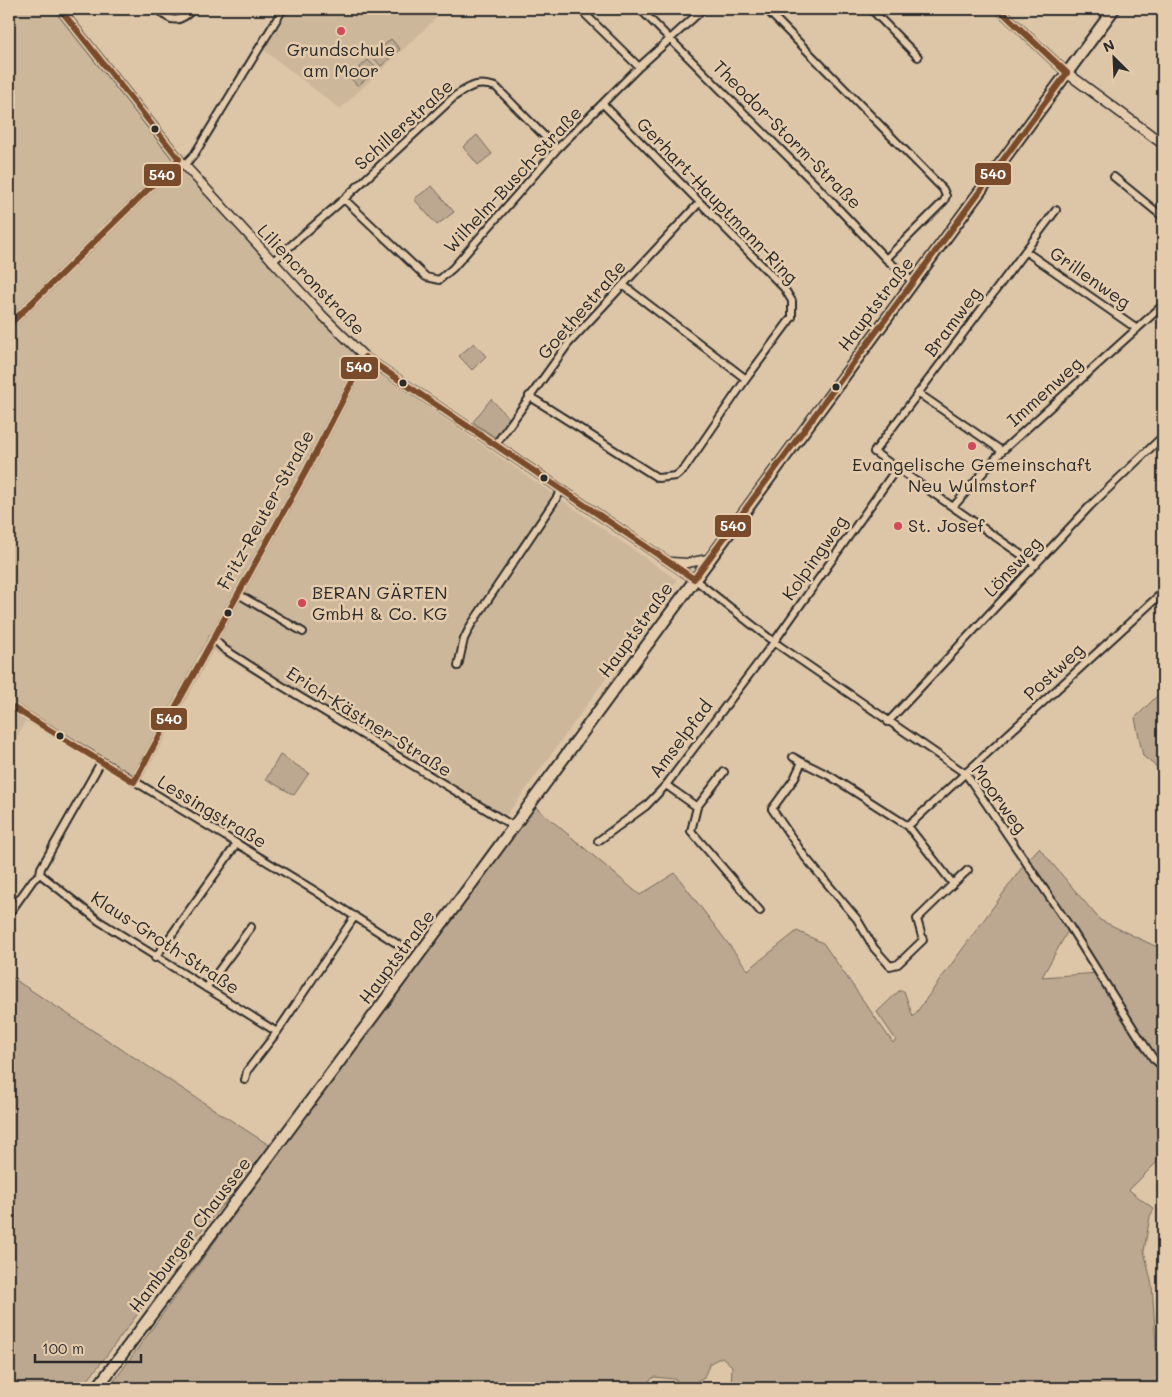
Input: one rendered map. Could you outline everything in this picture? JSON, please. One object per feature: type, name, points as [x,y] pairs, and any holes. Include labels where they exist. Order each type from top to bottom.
[{"type":"main road","name":"Hauptstraße","points":[[274,1150],[1114,9]]},
{"type":"main road","points":[[1067,73],[1163,144]]},
{"type":"main road","name":"Hamburger Chaussee","points":[[97,1388],[274,1150]]},
{"type":"street","name":"Liliencronstraße","points":[[60,9],[182,162],[272,262],[365,357],[669,561],[694,580]]},
{"type":"street","points":[[158,9],[169,19],[177,21],[186,17],[193,9]]},
{"type":"street","points":[[9,326],[182,162],[194,155],[283,9]]},
{"type":"street","points":[[580,9],[638,68]]},
{"type":"street","name":"Theodor-Storm-Straße","points":[[640,9],[816,185],[886,259],[913,282]]},
{"type":"street","points":[[766,9],[944,189],[946,196],[944,201],[886,259]]},
{"type":"street","points":[[871,9],[918,57]]},
{"type":"street","points":[[999,9],[1067,73]]},
{"type":"street","name":"Wilhelm-Busch-Straße","points":[[344,199],[426,277],[439,280],[557,149],[604,105],[638,68],[700,12]]},
{"type":"street","name":"Schillerstraße","points":[[272,262],[456,96],[472,86],[483,83],[496,87],[557,149]]},
{"type":"street","name":"Gerhart-Hauptmann-Ring","points":[[529,396],[658,478],[676,476],[685,468],[746,379],[792,317],[792,301],[784,288],[604,105]]},
{"type":"street","points":[[1114,177],[1163,217]]},
{"type":"street","name":"Goethestraße","points":[[496,444],[568,344],[699,203]]},
{"type":"street","name":"Bramweg","points":[[897,468],[874,452],[1056,210]]},
{"type":"street","name":"Grillenweg","points":[[1025,252],[1138,329]]},
{"type":"street","points":[[622,285],[746,379]]},
{"type":"street","name":"Immenweg","points":[[953,507],[1002,451],[1163,305]]},
{"type":"street","name":"Fritz-Reuter-Straße","points":[[134,782],[238,594],[365,357]]},
{"type":"street","points":[[918,393],[1002,451]]},
{"type":"street","name":"Lönsweg","points":[[888,722],[1090,506],[1163,436]]},
{"type":"street","points":[[897,468],[1036,565]]},
{"type":"street","name":"Kolpingweg","points":[[774,642],[897,468]]},
{"type":"street","points":[[458,666],[464,639],[471,626],[562,490]]},
{"type":"street","points":[[669,561],[688,563],[708,559]]},
{"type":"street","name":"Moorweg","points":[[694,580],[774,642],[966,774],[1070,927],[1153,1058],[1163,1067]]},
{"type":"street","name":"Postweg","points":[[908,826],[1163,592]]},
{"type":"street","points":[[238,594],[303,632]]},
{"type":"street","name":"Erich-Kästner-Straße","points":[[213,638],[224,649],[513,826]]},
{"type":"street","name":"Amselpfad","points":[[598,841],[646,806],[666,785],[774,642]]},
{"type":"street","name":"Lessingstraße","points":[[9,705],[399,944]]},
{"type":"street","points":[[793,757],[830,776],[908,826],[953,884]]},
{"type":"street","points":[[11,911],[32,880],[40,874],[41,868],[101,762]]},
{"type":"street","points":[[802,762],[794,779],[772,809],[805,857],[836,893],[856,919],[874,948],[890,966],[898,964],[923,940],[917,919],[968,870]]},
{"type":"street","points":[[724,772],[697,806],[691,831],[760,911]]},
{"type":"street","points":[[666,785],[697,806]]},
{"type":"street","points":[[155,958],[236,845]]},
{"type":"street","name":"Klaus-Groth-Straße","points":[[40,874],[99,921],[155,958],[277,1032]]},
{"type":"street","points":[[245,1080],[247,1071],[277,1032],[355,916]]},
{"type":"street","points":[[206,988],[251,927]]},
{"type":"shaded area","points":[[9,9],[56,9],[178,163],[361,361],[677,580],[500,823],[211,649],[135,785],[27,718],[9,752]]},
{"type":"shaded area","points":[[283,9],[446,9],[340,109],[260,47]]},
{"type":"shaded area","points":[[391,39],[400,49],[381,66],[372,56]]},
{"type":"shaded area","points":[[368,60],[377,69],[358,86],[349,77]]},
{"type":"shaded area","points":[[477,135],[492,154],[478,165],[463,147]]},
{"type":"shaded area","points":[[432,186],[454,212],[437,225],[414,199]]},
{"type":"shaded area","points":[[474,343],[486,356],[472,370],[459,356]]},
{"type":"shaded area","points":[[491,399],[509,418],[496,438],[473,422]]},
{"type":"shaded area","points":[[1163,690],[1163,772],[1143,756],[1135,718]]},
{"type":"shaded area","points":[[280,755],[309,773],[294,795],[266,779]]},
{"type":"shaded area","points":[[532,804],[640,895],[675,873],[748,970],[797,931],[823,943],[893,1043],[896,1040],[877,1012],[899,991],[904,991],[913,1017],[1026,862],[1039,848],[1100,920],[1155,946],[1163,944],[1163,1156],[1129,1190],[1154,1209],[1150,1216],[1144,1251],[1152,1285],[1159,1388],[903,1388],[902,1385],[896,1388],[731,1388],[732,1366],[722,1357],[710,1363],[704,1377],[687,1387],[674,1379],[654,1377],[640,1388],[109,1388]],"holes":[[[1070,927],[1099,973],[1042,977]]]},
{"type":"shaded area","points":[[9,976],[272,1147],[194,1239],[82,1388],[9,1388]]},
{"type":"transit line","name":"540","points":[[9,325],[179,159],[60,9]]},
{"type":"transit line","name":"540","points":[[9,705],[134,782],[305,473],[365,357],[694,579],[1067,73],[999,9]]},
{"type":"place","name":"Grundschule am Moor","points":[[341,31]]},
{"type":"place","name":"Evangelische Gemeinschaft Neu Wulmstorf","points":[[972,446]]},
{"type":"place","name":"St. Josef","points":[[898,526]]},
{"type":"place","name":"BERAN GÄRTEN GmbH & Co. KG","points":[[302,603]]}]
